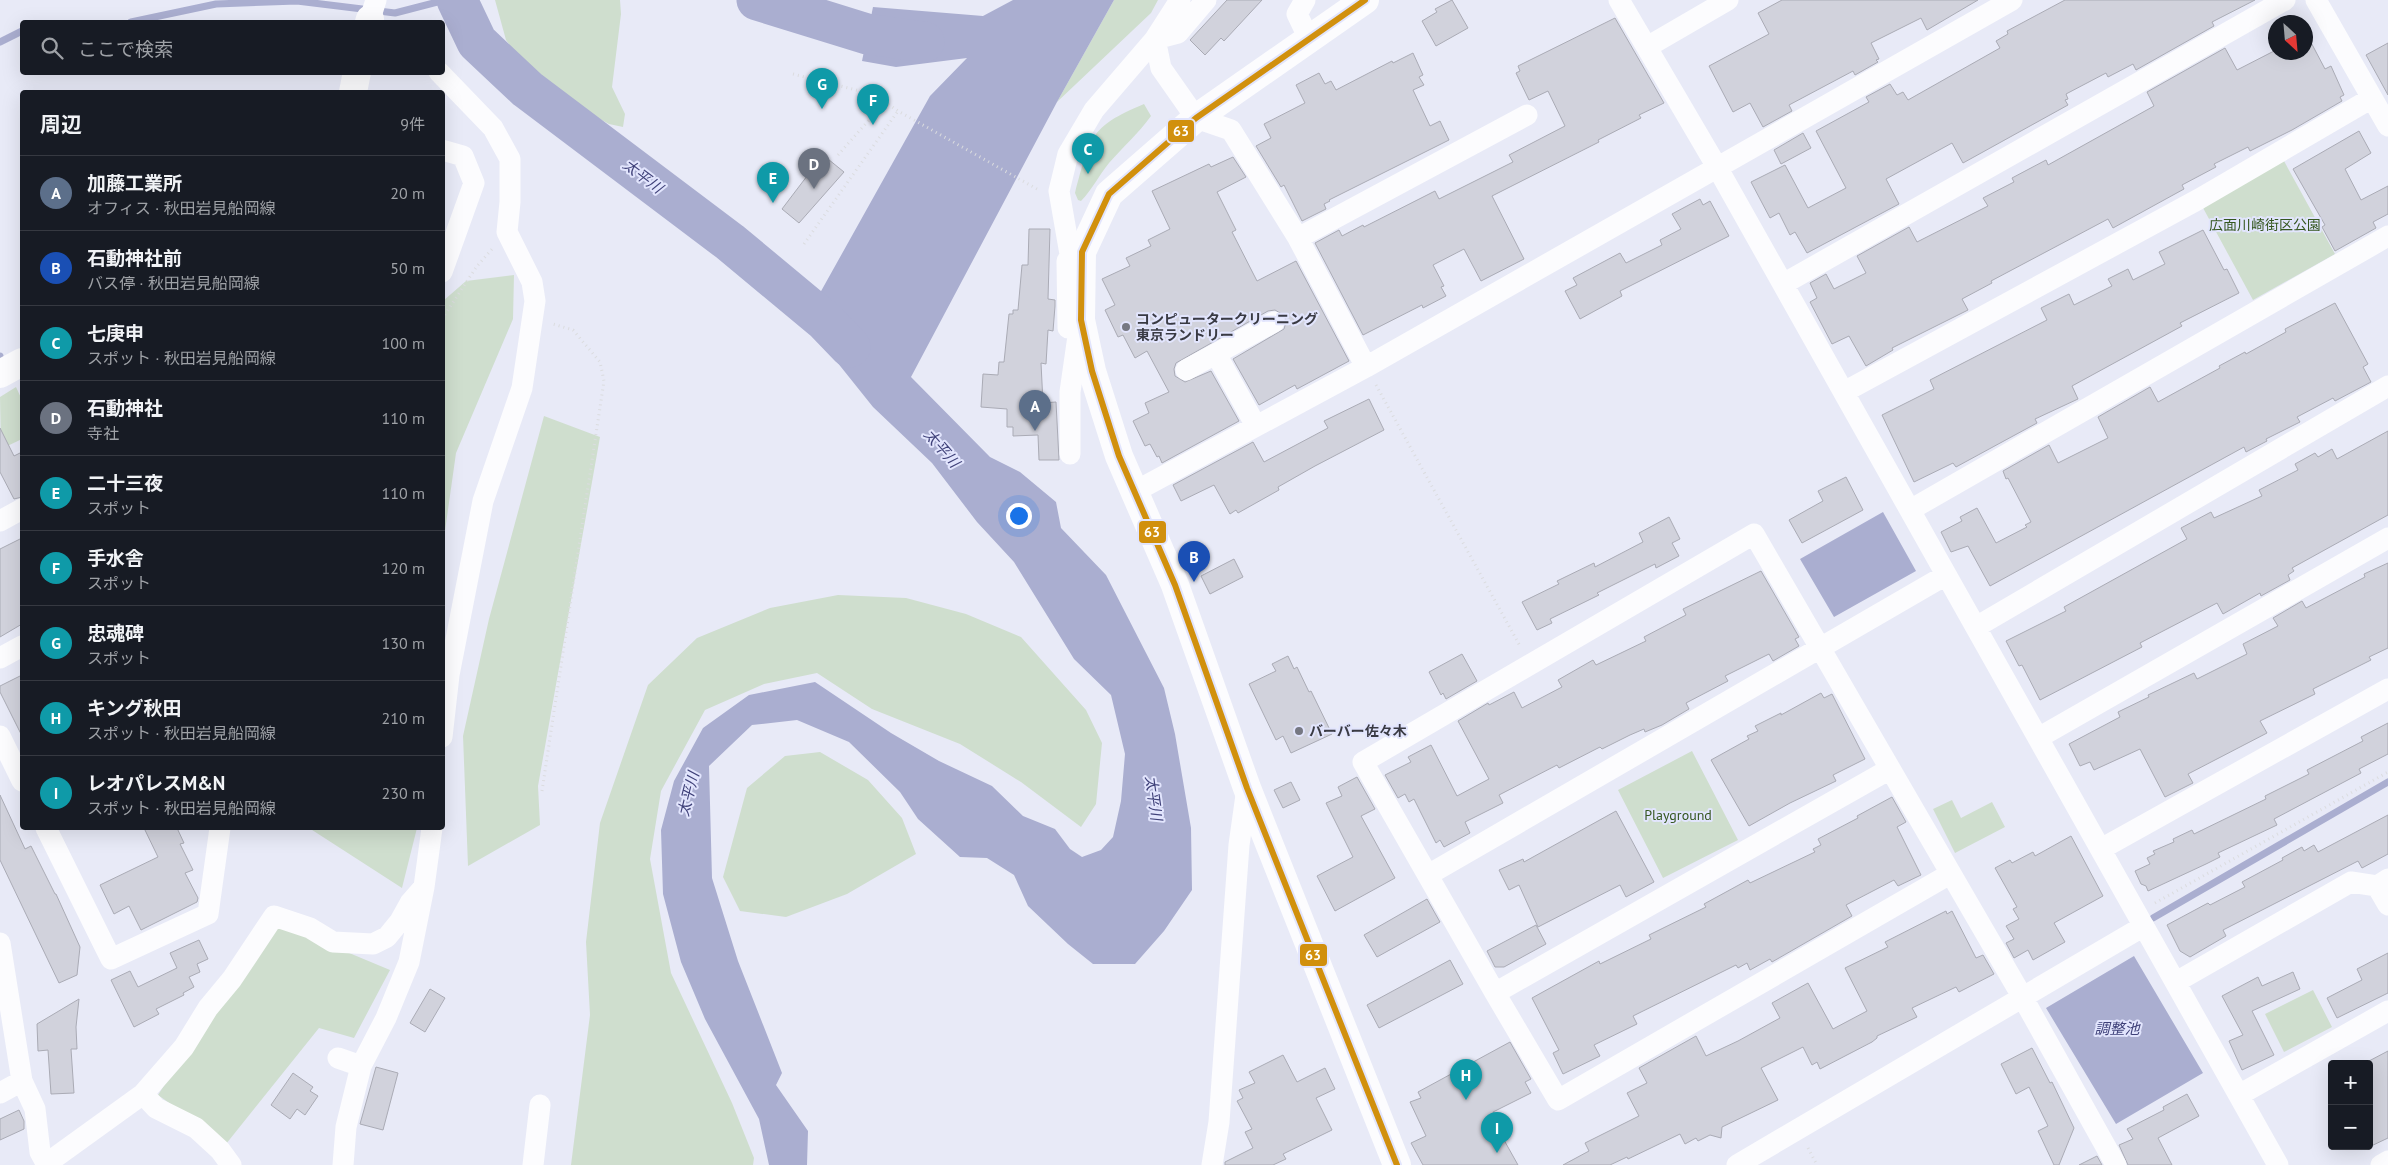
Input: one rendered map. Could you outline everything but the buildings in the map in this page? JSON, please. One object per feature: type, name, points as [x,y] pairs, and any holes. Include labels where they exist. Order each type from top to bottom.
[{"type":"main road","points":[[1364,0],[1196,118],[1109,194],[1082,252],[1080,320],[1092,371],[1119,456],[1175,585],[1247,788],[1397,1165]]},
{"type":"main road","points":[[353,90],[356,75]]},
{"type":"main road","points":[[0,374],[20,363]]},
{"type":"street","points":[[1070,392],[1080,320],[1060,191],[1068,154],[1094,110],[1154,39],[1180,0]]},
{"type":"street","points":[[1154,39],[1178,34],[1206,0]]},
{"type":"street","points":[[1305,0],[1298,14],[1310,38]]},
{"type":"street","points":[[1619,0],[1717,167],[2278,1165]]},
{"type":"street","points":[[1647,47],[1728,0]]},
{"type":"street","points":[[1134,492],[1366,367],[2012,0]]},
{"type":"street","points":[[1783,284],[2285,0]]},
{"type":"street","points":[[2316,0],[2388,126]]},
{"type":"street","points":[[1154,39],[1161,68],[1196,118],[1231,130],[1298,238],[1366,367]]},
{"type":"street","points":[[442,75],[493,128],[510,159],[510,202],[507,232],[532,282],[535,301],[522,388],[483,501],[449,675],[445,710]]},
{"type":"street","points":[[1844,392],[2199,199],[2372,98]]},
{"type":"street","points":[[1298,238],[1527,114]]},
{"type":"street","points":[[445,151],[463,156],[474,183],[445,264]]},
{"type":"street","points":[[1066,229],[1070,454]]},
{"type":"street","points":[[1910,510],[2388,236]]},
{"type":"street","points":[[1186,370],[1274,322]]},
{"type":"street","points":[[1216,354],[1256,426]]},
{"type":"street","points":[[1976,627],[2388,386]]},
{"type":"street","points":[[0,521],[20,510]]},
{"type":"street","points":[[1950,874],[1558,1100],[1495,994],[1363,762],[1754,534],[2023,998],[2116,1165]]},
{"type":"street","points":[[2038,738],[2388,538]]},
{"type":"street","points":[[1428,876],[1946,575]]},
{"type":"street","points":[[0,658],[20,647]]},
{"type":"street","points":[[2101,849],[2388,689]]},
{"type":"street","points":[[0,736],[20,777]]},
{"type":"street","points":[[1495,994],[1890,768]]},
{"type":"street","points":[[1212,1165],[1219,1122],[1239,844],[1247,788]]},
{"type":"street","points":[[47,830],[111,959],[208,914],[220,830]]},
{"type":"street","points":[[343,1165],[346,1127],[361,1066],[386,1018],[409,962],[424,887],[432,830]]},
{"type":"street","points":[[2176,982],[2351,882],[2382,882],[2388,906]]},
{"type":"street","points":[[0,943],[22,1081],[35,1108],[40,1152],[46,1164],[143,1094],[184,1047],[208,1008],[232,979],[274,916],[310,928],[333,942],[373,944],[387,937],[400,921],[410,903],[424,887]]},
{"type":"street","points":[[1737,1165],[2023,998],[2140,920]]},
{"type":"street","points":[[2239,1095],[2388,1011]]},
{"type":"street","points":[[338,1058],[361,1066]]},
{"type":"street","points":[[0,1093],[22,1081]]},
{"type":"street","points":[[143,1094],[156,1108],[196,1128],[220,1150],[231,1165]]},
{"type":"street","points":[[532,1165],[540,1105]]},
{"type":"street","points":[[2381,1165],[2388,1161]]},
{"type":"path","points":[[793,74],[872,94],[898,111],[1044,192]]},
{"type":"path","points":[[838,155],[885,102]]},
{"type":"path","points":[[804,244],[898,111]]},
{"type":"path","points":[[445,314],[477,266],[507,232]]},
{"type":"path","points":[[531,327],[549,323],[573,330],[600,362],[604,381],[542,791]]},
{"type":"path","points":[[1366,367],[1530,664]]},
{"type":"path","points":[[2140,920],[2388,772]]},
{"type":"green space","points":[[495,0],[620,0],[621,14],[612,87],[625,114],[623,127],[609,124],[540,86],[506,40]]},
{"type":"green space","points":[[1114,0],[1158,0],[1151,13],[1057,102]]},
{"type":"green space","points":[[1144,104],[1151,116],[1109,163],[1085,197],[1081,201],[1078,200],[1075,193],[1084,160],[1094,137],[1112,120]]},
{"type":"green space","name":"広面川崎街区公園","points":[[2284,161],[2335,254],[2253,300],[2202,206]]},
{"type":"green space","points":[[514,275],[513,319],[456,453],[445,531],[445,299],[466,281]]},
{"type":"green space","points":[[16,387],[20,396],[20,440],[1,449],[0,397]]},
{"type":"green space","points":[[544,416],[600,437],[538,786],[540,825],[468,866],[463,736],[489,619]]},
{"type":"green space","points":[[838,595],[906,598],[966,614],[1021,637],[1086,710],[1102,743],[1096,804],[1081,827],[1021,782],[960,744],[872,709],[817,673],[764,684],[705,710],[661,791],[650,859],[671,973],[732,1103],[754,1158],[753,1165],[571,1165],[590,1015],[586,942],[600,823],[648,685],[697,638],[770,608]]},
{"type":"green space","name":"Playground","points":[[1692,751],[1738,840],[1663,878],[1618,790]]},
{"type":"green space","points":[[820,752],[868,780],[902,818],[916,854],[847,894],[786,917],[740,911],[723,877],[747,788],[785,756]]},
{"type":"green space","points":[[1952,800],[1961,818],[1992,802],[2005,827],[1955,853],[1933,809]]},
{"type":"green space","points":[[312,830],[416,830],[402,888]]},
{"type":"green space","points":[[270,920],[390,970],[354,1038],[319,1028],[226,1144],[158,1095]]},
{"type":"green space","points":[[2313,990],[2332,1027],[2284,1052],[2265,1014]]},
{"type":"water","points":[[1013,0],[1114,0],[1057,102],[911,377],[990,457],[1020,472],[1056,502],[1061,528],[1106,575],[1164,688],[1175,734],[1191,828],[1192,890],[1164,931],[1135,964],[1093,964],[1068,944],[1028,906],[1014,875],[987,858],[960,857],[918,819],[900,792],[849,742],[797,720],[752,725],[709,766],[712,878],[738,961],[782,1073],[776,1085],[808,1131],[807,1165],[769,1165],[759,1119],[705,1019],[681,962],[663,894],[661,830],[674,781],[703,728],[749,695],[815,682],[891,733],[939,761],[992,786],[1023,816],[1055,829],[1070,849],[1082,857],[1101,850],[1113,837],[1121,801],[1125,754],[1111,695],[1074,659],[1014,562],[977,522],[932,463],[873,407],[801,317],[820,293],[930,96],[967,58],[896,67],[862,61],[873,7],[983,16]]},
{"type":"water","points":[[1883,512],[1916,571],[1834,617],[1800,559]]},
{"type":"water","name":"調整池","points":[[2134,956],[2203,1073],[2116,1124],[2046,1008]]},
{"type":"waterway","points":[[140,20],[216,4],[297,1],[395,13],[445,0]]},
{"type":"waterway","name":"太平川","points":[[457,0],[477,42],[527,89],[730,242],[825,321],[850,347]]},
{"type":"waterway","name":"太平川","points":[[757,0],[867,34],[924,42]]},
{"type":"waterway","points":[[0,42],[20,32]]},
{"type":"waterway","points":[[2153,918],[2388,782]]},
{"type":"transit line","name":"63","points":[[1365,0],[1196,118],[1109,194],[1082,252],[1081,320],[1092,371],[1119,456],[1175,585],[1247,788],[1397,1165]]},
{"type":"place","name":"忠魂碑","points":[[822,109]]},
{"type":"place","name":"手水舎","points":[[873,125]]},
{"type":"place","name":"七庚申","points":[[1088,174]]},
{"type":"place","name":"石動神社","points":[[814,189]]},
{"type":"place","name":"二十三夜","points":[[773,203]]},
{"type":"place","name":"コンピュータークリーニング 東京ランドリー","points":[[1126,327]]},
{"type":"place","name":"加藤工業所","points":[[1035,431]]},
{"type":"place","name":"石動神社前","points":[[1194,582]]},
{"type":"place","name":"バーバー佐々木","points":[[1299,731]]},
{"type":"place","name":"キング秋田","points":[[1466,1100]]},
{"type":"place","name":"レオパレスM&N","points":[[1497,1153]]}]
